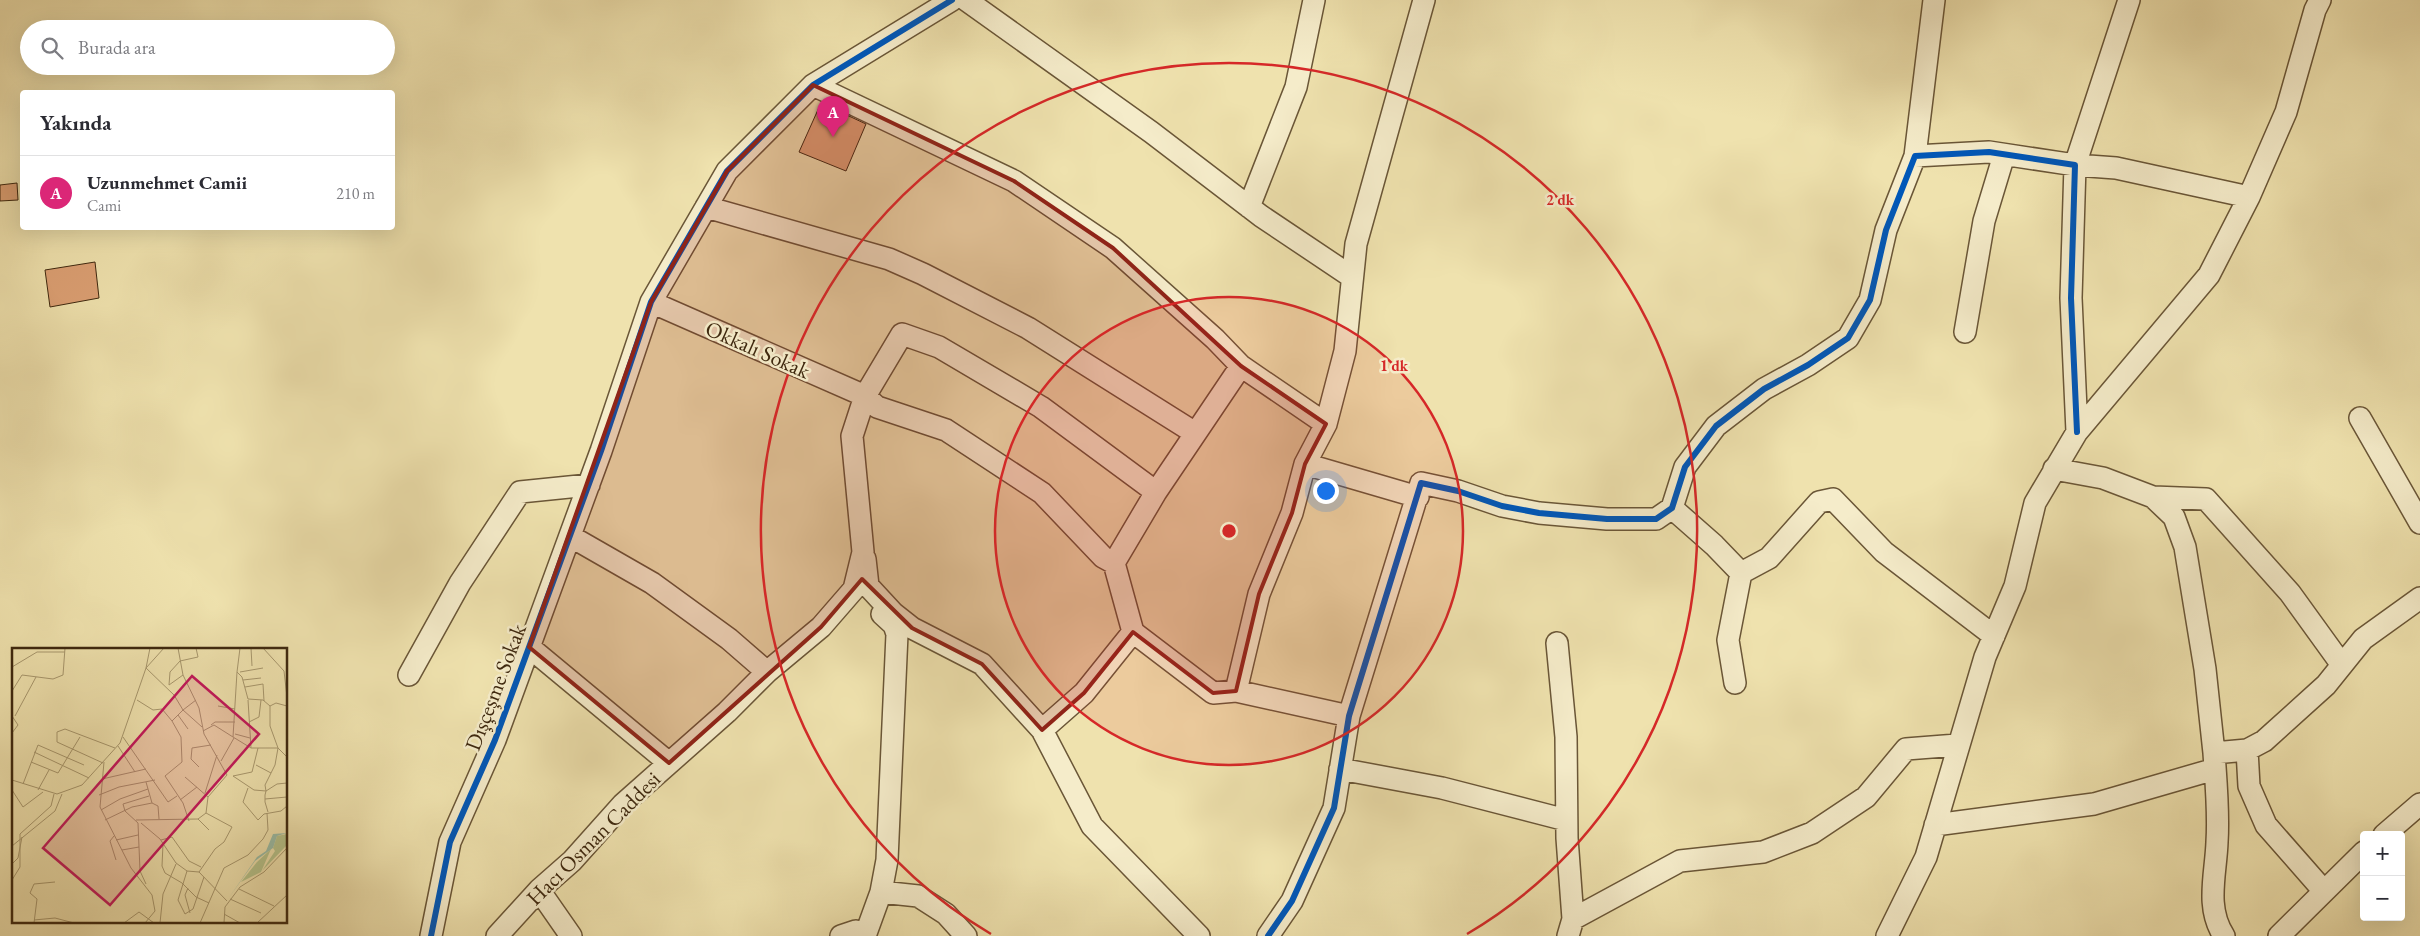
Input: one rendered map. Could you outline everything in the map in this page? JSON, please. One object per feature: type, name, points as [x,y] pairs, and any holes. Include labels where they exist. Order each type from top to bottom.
[{"type":"street","name":"Dışçeşme Sokak","points":[[431,936],[450,842],[495,740],[601,452],[651,302],[727,171],[813,85],[952,0]]},
{"type":"street","points":[[966,0],[1150,132],[1249,207],[1352,277]]},
{"type":"street","points":[[1249,207],[1296,88],[1314,0]]},
{"type":"street","points":[[1236,691],[1259,594],[1292,513],[1305,464],[1326,424],[1345,351],[1356,244],[1424,0]]},
{"type":"street","points":[[1268,936],[1292,900],[1334,808],[1349,716],[1421,482],[1458,490],[1502,506],[1539,513],[1607,519],[1656,519],[1672,508],[1685,467],[1716,426],[1764,389],[1808,365],[1848,338],[1870,300],[1886,230],[1915,156],[1934,0]]},
{"type":"street","points":[[2077,432],[2071,298],[2075,165],[2130,0]]},
{"type":"street","points":[[1887,936],[1926,857],[1984,657],[2016,586],[2035,503],[2077,432],[2209,275],[2249,196],[2286,112],[2315,10],[2320,0]]},
{"type":"street","points":[[813,85],[1014,181],[1113,248],[1215,339],[1241,366],[1326,424]]},
{"type":"street","points":[[1915,156],[1989,152],[2075,165],[2116,168],[2249,196]]},
{"type":"street","points":[[1965,332],[1984,222],[2004,154]]},
{"type":"street","points":[[706,207],[889,260],[923,274],[1028,328],[1195,433]]},
{"type":"street","name":"Okkalı Sokak","points":[[651,302],[864,396]]},
{"type":"street","name":"Hacı Osman Caddesi","points":[[497,936],[539,890],[572,861],[623,804],[669,764],[767,672],[862,592],[863,552],[852,436],[864,396],[902,334],[939,347],[1041,407],[1156,492]]},
{"type":"street","points":[[1114,563],[1156,492],[1241,366]]},
{"type":"street","points":[[864,396],[877,407],[946,430],[1042,493],[1103,557],[1114,563],[1133,632],[1213,693],[1236,691],[1349,716]]},
{"type":"street","points":[[2360,418],[2420,524]]},
{"type":"street","points":[[1305,464],[1417,497]]},
{"type":"street","points":[[2054,470],[2103,478],[2153,496],[2206,499],[2290,593],[2342,665]]},
{"type":"street","points":[[409,675],[460,584],[520,492],[589,485]]},
{"type":"street","points":[[2153,496],[2174,518],[2184,547],[2205,669],[2215,761],[2217,840],[2212,899],[2218,926],[2224,936]]},
{"type":"street","points":[[1741,573],[1769,558],[1820,502],[1833,499],[1884,552],[1994,636]]},
{"type":"street","points":[[1672,508],[1714,544],[1741,573]]},
{"type":"street","points":[[570,536],[652,583],[729,639],[767,672]]},
{"type":"street","points":[[1736,683],[1728,640],[1741,573]]},
{"type":"street","points":[[862,592],[893,613],[905,631],[982,664],[1042,730],[1092,826],[1199,936]]},
{"type":"street","points":[[1935,825],[2094,804],[2247,750],[2264,741],[2326,685],[2363,639],[2420,598]]},
{"type":"street","points":[[841,936],[856,931],[866,935],[881,892],[887,860],[905,631]]},
{"type":"street","points":[[1042,730],[1084,693],[1133,632]]},
{"type":"street","points":[[1557,643],[1566,737],[1566,820],[1570,927],[1680,861],[1763,852],[1812,833],[1866,797],[1906,749],[1958,745]]},
{"type":"street","name":"Hacı Osman Caddesi","points":[[528,646],[669,764]]},
{"type":"street","points":[[2247,750],[2249,786],[2266,825],[2323,890]]},
{"type":"street","points":[[1340,768],[1442,788],[1566,820]]},
{"type":"street","points":[[2389,831],[2420,804]]},
{"type":"street","points":[[2279,936],[2323,890],[2360,856]]},
{"type":"street","points":[[539,890],[571,936]]},
{"type":"street","points":[[881,892],[918,896],[946,914],[966,936]]},
{"type":"highlighted area","points":[[813,85],[1014,181],[1113,248],[1241,366],[1326,424],[1305,464],[1292,513],[1259,594],[1236,691],[1213,693],[1133,632],[1084,693],[1042,730],[982,664],[912,628],[862,579],[821,627],[669,763],[529,647],[651,302],[727,171]]},
{"type":"building","points":[[821,103],[866,124],[846,171],[799,152]]},
{"type":"building","points":[[17,183],[18,200],[0,201],[0,185]]},
{"type":"building","points":[[95,262],[99,298],[50,307],[45,270]]},
{"type":"cycle path","points":[[431,936],[450,842],[495,740],[601,451],[651,302],[727,171],[813,85],[952,0]]},
{"type":"cycle path","points":[[1268,936],[1292,901],[1334,808],[1349,716],[1421,483],[1458,491],[1502,506],[1539,513],[1607,519],[1656,519],[1672,508],[1685,467],[1716,426],[1764,389],[1808,365],[1848,338],[1870,300],[1886,230],[1915,156],[1989,152],[2075,165],[2071,298],[2077,432]]},
{"type":"place","name":"Uzunmehmet Camii","points":[[833,137]]}]
